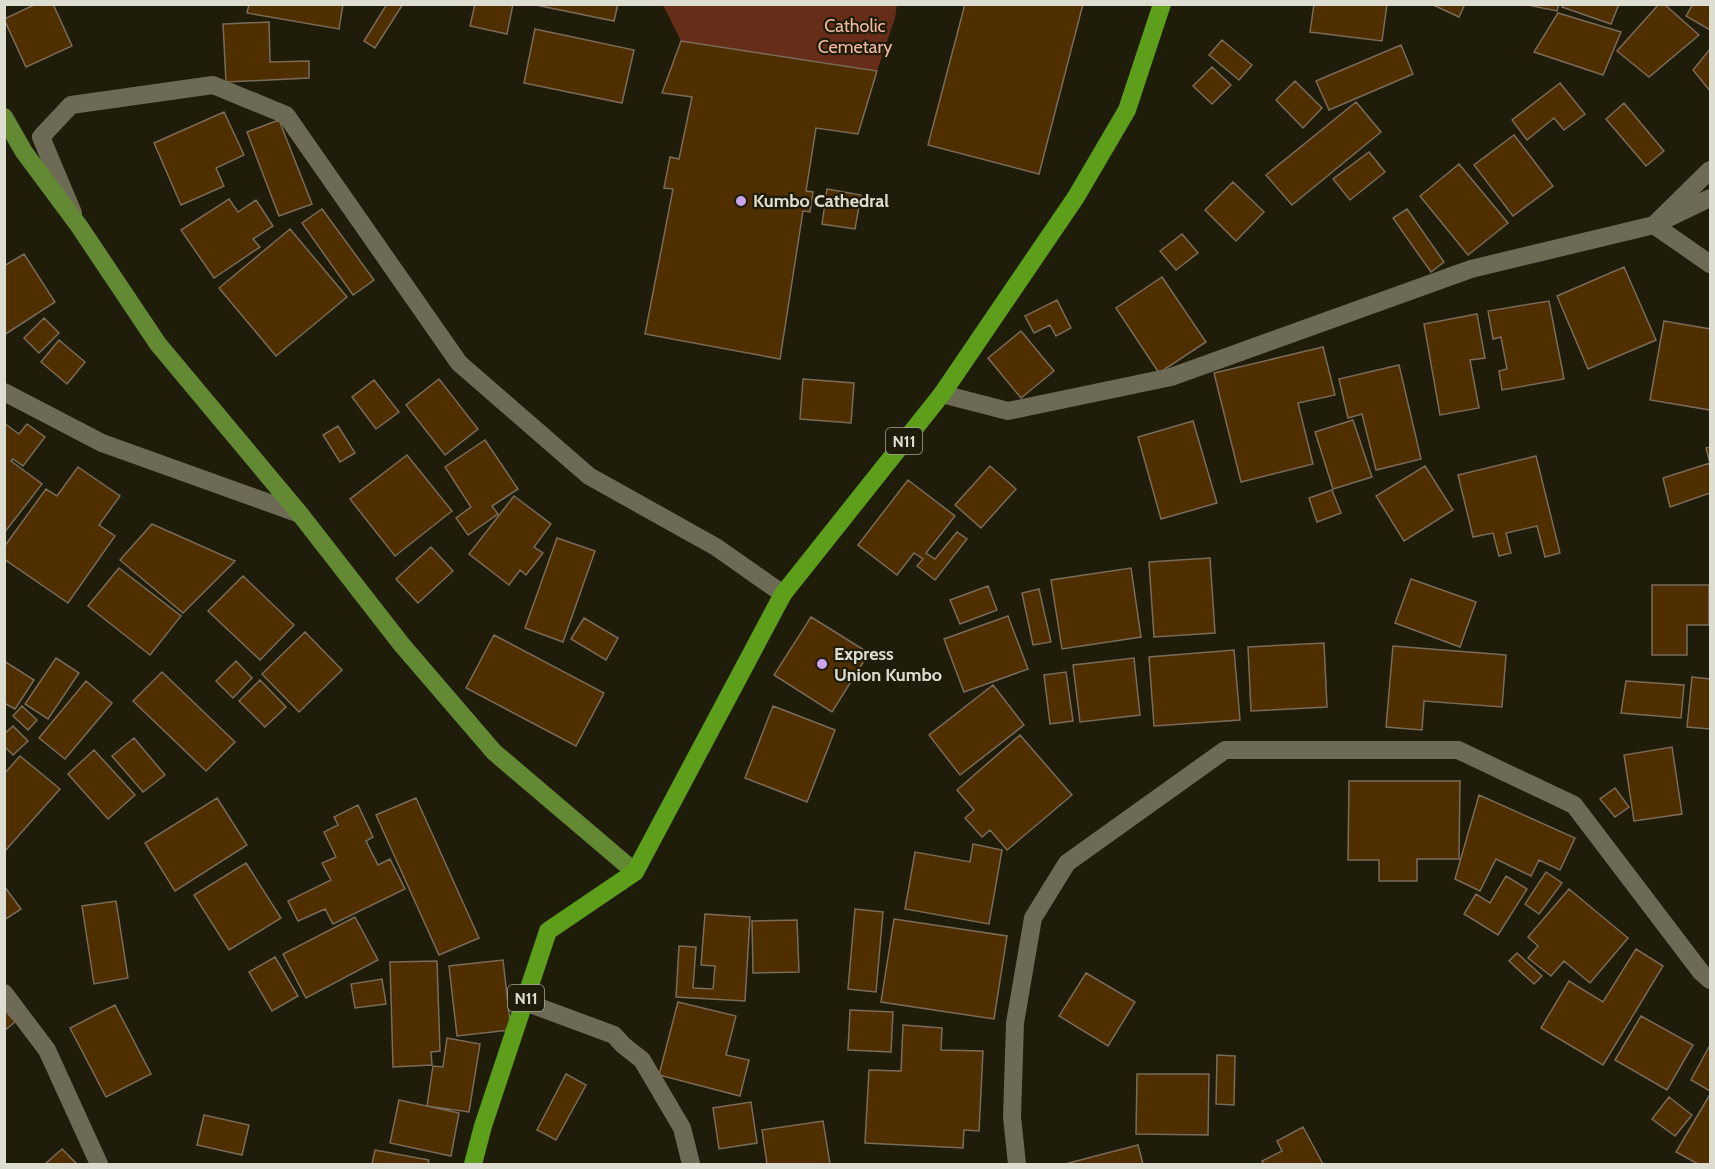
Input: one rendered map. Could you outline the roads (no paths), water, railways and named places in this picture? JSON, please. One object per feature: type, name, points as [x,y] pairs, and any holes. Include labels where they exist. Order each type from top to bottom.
[{"type":"highway","name":"N11","points":[[473,1164],[483,1126],[548,930],[635,872],[783,594],[942,394],[1076,197],[1127,110],[1162,4]]},
{"type":"main road","points":[[4,117],[24,152],[79,226],[158,344],[300,514],[402,645],[494,752],[635,872]]},
{"type":"street","points":[[79,226],[41,137],[71,105],[213,85],[286,115],[459,363],[589,476],[716,547],[783,594]]},
{"type":"street","points":[[1654,225],[1710,170]]},
{"type":"street","points":[[942,394],[1008,411],[1171,377],[1471,268],[1654,225],[1710,198]]},
{"type":"street","points":[[1654,225],[1710,264]]},
{"type":"street","points":[[4,392],[102,443],[300,514]]},
{"type":"street","points":[[1017,1164],[1012,1117],[1015,1023],[1033,918],[1067,863],[1225,750],[1458,750],[1574,805],[1701,972],[1710,980]]},
{"type":"street","points":[[4,993],[46,1050],[99,1164]]},
{"type":"street","points":[[525,1002],[614,1035],[622,1045],[642,1060],[682,1128],[691,1164]]},
{"type":"place","name":"Kumbo Cathedral","points":[[741,201]]},
{"type":"place","name":"Express Union Kumbo","points":[[822,664]]},
{"type":"park label","name":"Catholic Cemetary","points":[[855,36]]}]
